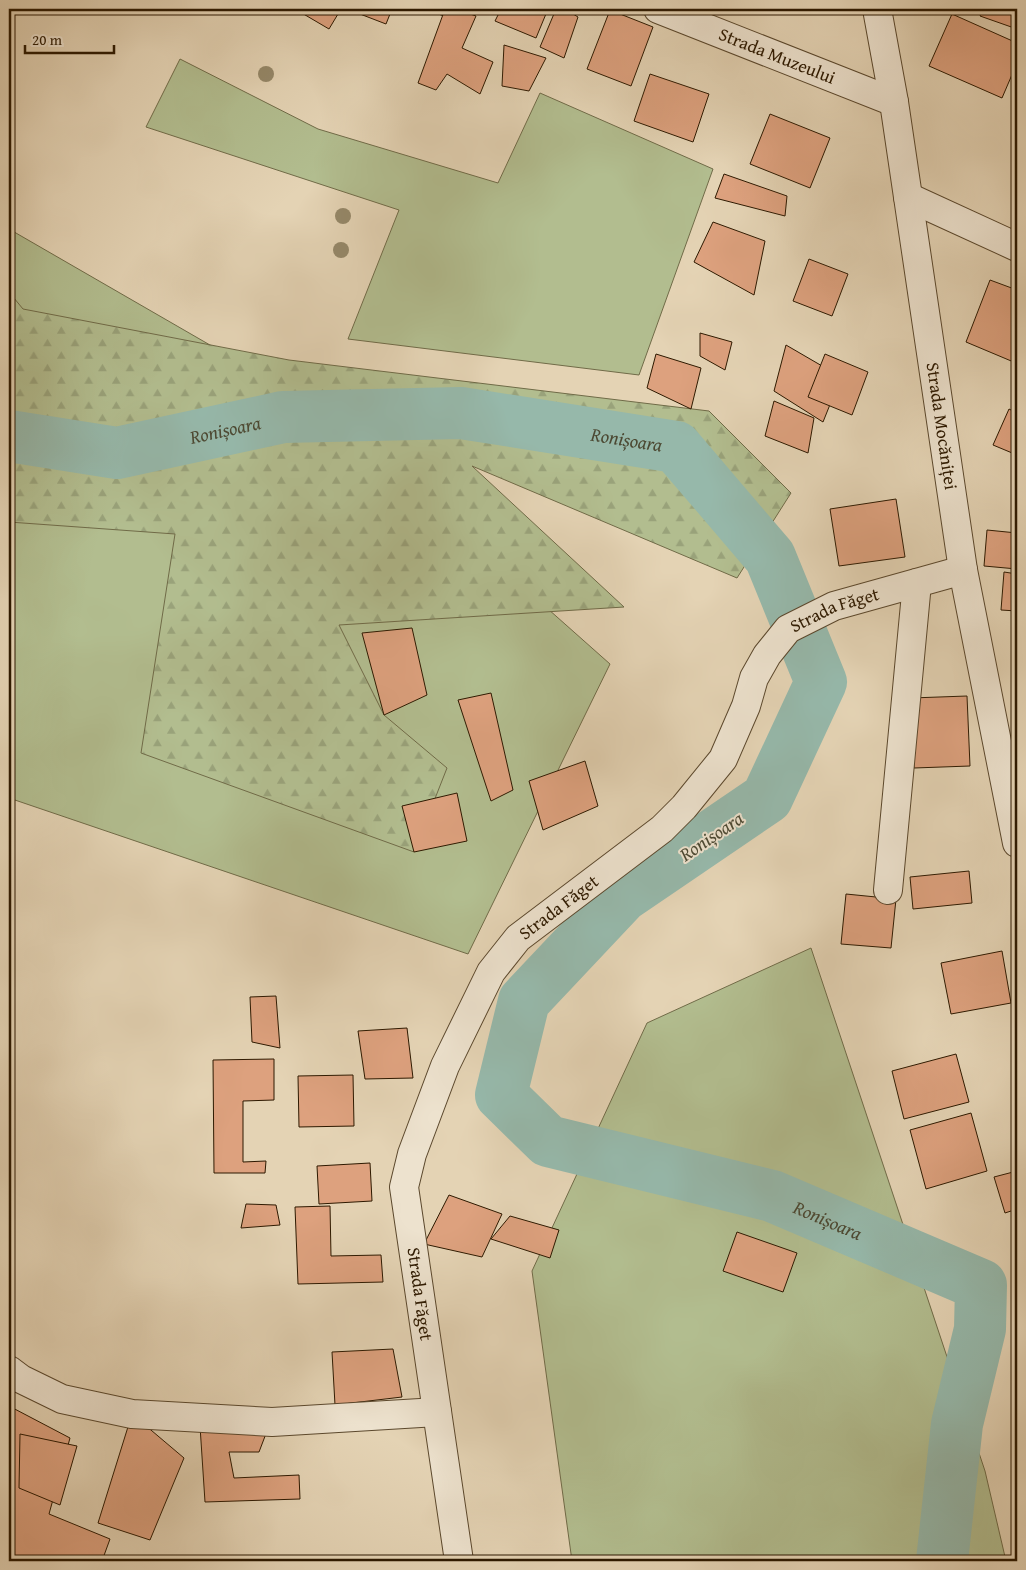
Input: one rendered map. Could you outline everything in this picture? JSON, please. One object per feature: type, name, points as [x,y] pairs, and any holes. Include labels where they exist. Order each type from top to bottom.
[{"type":"street","name":"Strada Muzeului","points":[[658,9],[894,102]]},
{"type":"street","name":"Strada Mocăniței","points":[[877,9],[894,102],[963,570],[1017,843]]},
{"type":"street","points":[[908,197],[1017,247]]},
{"type":"street","name":"Strada Făget","points":[[459,1561],[404,1187],[412,1154],[445,1066],[491,972],[518,938],[662,830],[684,807],[723,759],[746,706],[754,678],[767,655],[788,629],[834,606],[963,570]]},
{"type":"street","points":[[888,890],[917,583]]},
{"type":"street","points":[[9,1370],[21,1379],[62,1399],[132,1414],[272,1422],[437,1412]]},
{"type":"green space","points":[[180,59],[318,129],[498,183],[540,93],[713,169],[639,375],[348,339],[399,210],[146,127]]},
{"type":"green space","points":[[9,229],[326,412],[610,664],[468,954],[9,798]]},
{"type":"green space","points":[[9,292],[23,309],[289,360],[709,411],[791,493],[737,578],[472,466],[624,607],[339,625],[384,715],[447,768],[414,852],[141,753],[175,534],[9,522]]},
{"type":"green space","points":[[811,948],[985,1471],[1006,1561],[572,1561],[532,1271],[647,1023]]},
{"type":"building","points":[[295,9],[341,9],[329,29]]},
{"type":"building","points":[[362,9],[392,9],[386,24],[360,14]]},
{"type":"building","points":[[426,9],[470,9],[464,24]]},
{"type":"building","points":[[445,9],[456,9],[476,16],[462,48],[493,62],[480,94],[447,74],[436,90],[418,83]]},
{"type":"building","points":[[501,9],[548,9],[536,38],[495,21]]},
{"type":"building","points":[[556,9],[565,9],[578,17],[564,58],[540,47]]},
{"type":"building","points":[[983,9],[1017,9],[1017,29],[980,16]]},
{"type":"building","points":[[610,10],[653,27],[631,86],[587,69]]},
{"type":"building","points":[[952,14],[1017,43],[1017,63],[1002,98],[929,66]]},
{"type":"building","points":[[504,45],[546,58],[529,91],[502,86]]},
{"type":"building","points":[[650,74],[709,94],[693,142],[634,121]]},
{"type":"building","points":[[770,114],[830,138],[810,188],[750,164]]},
{"type":"building","points":[[724,174],[787,196],[785,216],[715,198]]},
{"type":"building","points":[[713,222],[765,241],[754,295],[694,262]]},
{"type":"building","points":[[809,259],[848,274],[832,316],[793,301]]},
{"type":"building","points":[[990,280],[1017,290],[1016,363],[966,342]]},
{"type":"building","points":[[700,333],[732,342],[725,370],[700,356]]},
{"type":"building","points":[[786,345],[841,377],[823,422],[774,391]]},
{"type":"building","points":[[656,354],[701,368],[691,409],[647,388]]},
{"type":"building","points":[[825,354],[868,372],[852,415],[808,397]]},
{"type":"building","points":[[774,401],[814,418],[808,453],[765,436]]},
{"type":"building","points":[[1009,409],[1017,413],[1017,455],[993,445]]},
{"type":"building","points":[[896,499],[905,557],[839,566],[830,509]]},
{"type":"building","points":[[987,530],[1017,533],[1017,569],[984,566]]},
{"type":"building","points":[[1004,572],[1017,574],[1017,611],[1001,610]]},
{"type":"building","points":[[412,628],[427,695],[384,715],[362,633]]},
{"type":"building","points":[[491,693],[513,790],[491,801],[458,700]]},
{"type":"building","points":[[967,696],[970,766],[914,768],[911,698]]},
{"type":"building","points":[[585,761],[598,806],[543,830],[529,781]]},
{"type":"building","points":[[457,793],[467,841],[414,852],[402,806]]},
{"type":"building","points":[[969,871],[972,903],[913,909],[910,877]]},
{"type":"building","points":[[846,894],[896,899],[891,948],[841,944]]},
{"type":"building","points":[[1002,951],[1011,1003],[951,1014],[941,963]]},
{"type":"building","points":[[276,996],[280,1048],[252,1042],[250,997]]},
{"type":"building","points":[[407,1028],[413,1078],[365,1079],[358,1031]]},
{"type":"building","points":[[956,1054],[969,1102],[904,1119],[892,1071]]},
{"type":"building","points":[[274,1059],[274,1100],[243,1101],[243,1162],[266,1161],[265,1173],[214,1173],[213,1060]]},
{"type":"building","points":[[353,1075],[354,1126],[299,1127],[298,1076]]},
{"type":"building","points":[[971,1113],[987,1171],[926,1189],[910,1130]]},
{"type":"building","points":[[370,1163],[372,1201],[319,1204],[317,1166]]},
{"type":"building","points":[[1017,1171],[1017,1209],[1005,1213],[994,1177]]},
{"type":"building","points":[[449,1195],[502,1214],[482,1257],[424,1244]]},
{"type":"building","points":[[246,1204],[276,1205],[280,1225],[241,1228]]},
{"type":"building","points":[[330,1206],[331,1256],[381,1255],[383,1282],[298,1284],[295,1207]]},
{"type":"building","points":[[510,1216],[559,1230],[550,1258],[491,1239]]},
{"type":"building","points":[[737,1232],[797,1253],[783,1292],[723,1271]]},
{"type":"building","points":[[393,1349],[402,1397],[335,1405],[332,1352]]},
{"type":"building","points":[[9,1406],[70,1438],[49,1514],[110,1539],[102,1561],[9,1561]]},
{"type":"building","points":[[132,1414],[184,1458],[150,1540],[98,1523]]},
{"type":"building","points":[[200,1426],[267,1431],[259,1452],[229,1452],[234,1478],[299,1475],[300,1499],[205,1502]]},
{"type":"building","points":[[20,1434],[77,1446],[60,1505],[19,1488]]},
{"type":"waterway","name":"Ronișoara","points":[[9,436],[117,453],[283,417],[461,413],[676,447],[770,557],[821,682],[767,798],[623,896],[524,1001],[501,1095],[548,1141],[772,1196],[981,1285],[980,1329],[957,1424],[942,1561]]}]
